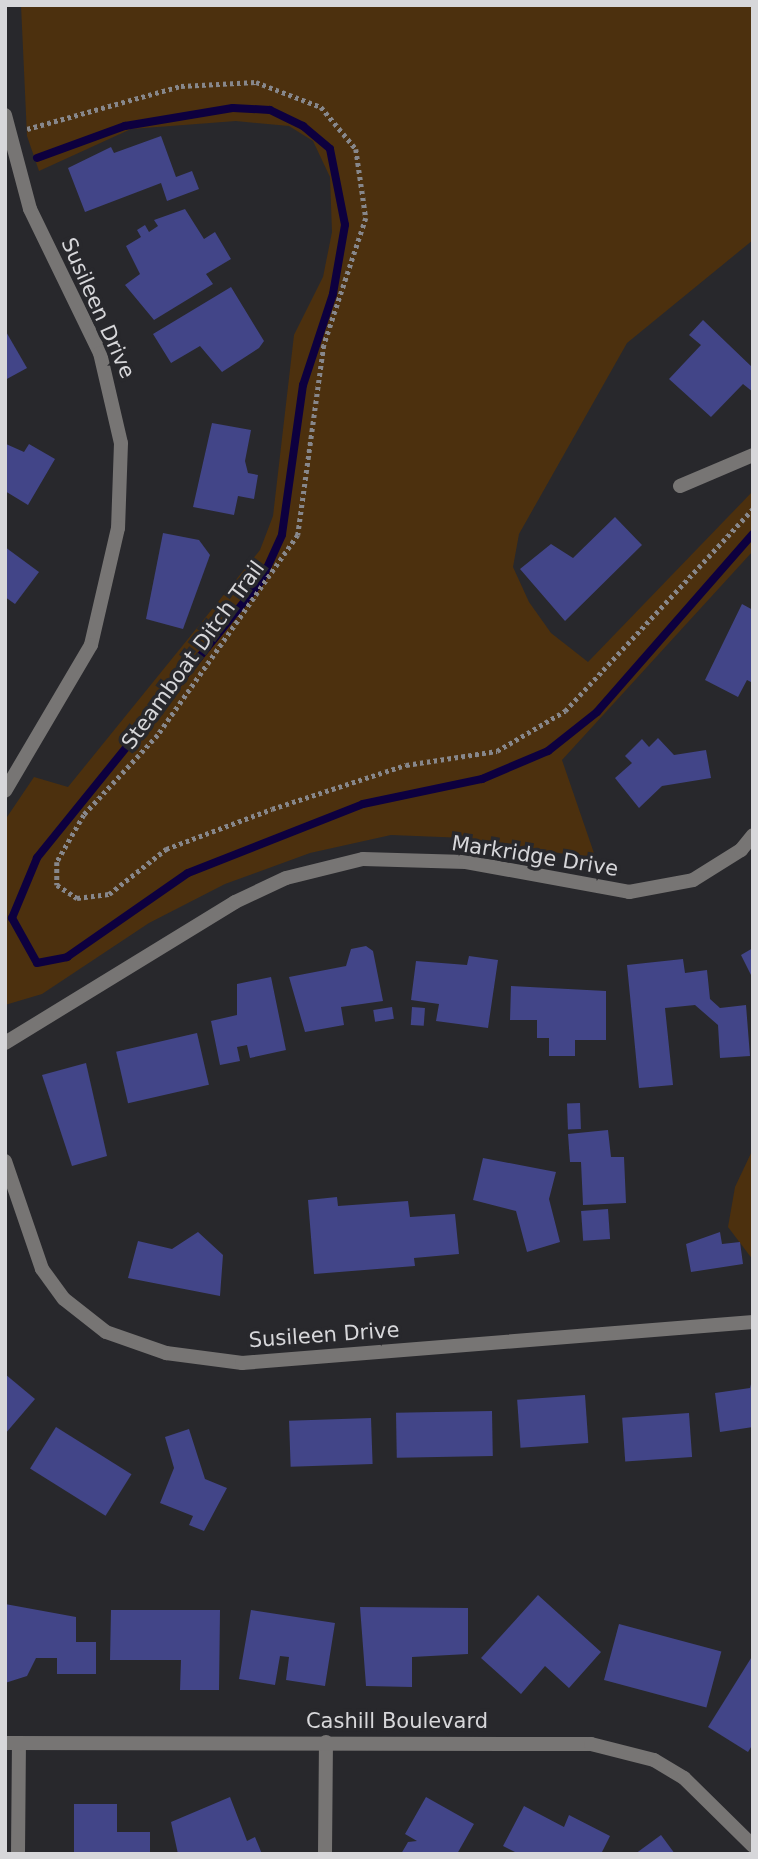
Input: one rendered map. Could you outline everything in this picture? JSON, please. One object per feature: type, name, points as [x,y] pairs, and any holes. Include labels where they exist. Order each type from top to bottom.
[{"type":"street","name":"Susileen Drive","points":[[5,115],[30,209],[112,389],[121,489],[112,561],[91,645],[5,791]]},
{"type":"street","points":[[680,486],[753,455]]},
{"type":"street","name":"Markridge Drive","points":[[5,1043],[191,928],[286,878],[363,859],[454,862],[629,892],[693,880],[741,850],[753,835]]},
{"type":"street","name":"Susileen Drive","points":[[5,1161],[42,1269],[64,1299],[106,1332],[166,1353],[242,1363],[753,1322]]},
{"type":"street","name":"Cashill Boulevard","points":[[12,1743],[564,1741],[623,1749],[684,1778],[753,1846]]},
{"type":"street","points":[[326,1742],[326,1854]]},
{"type":"street","points":[[12,1743],[18,1854]]},
{"type":"path","name":"Steamboat Ditch Trail","points":[[9,134],[181,86],[256,82],[321,107],[356,149],[366,218],[324,345],[298,535],[158,735],[84,815],[57,862],[57,885],[77,898],[109,894],[166,849],[272,809],[407,765],[497,751],[565,711],[753,509]]},
{"type":"shaded area","points":[[21,5],[753,5],[753,240],[627,343],[519,534],[513,567],[529,602],[551,633],[588,662],[753,491],[753,551],[562,760],[596,859],[466,838],[391,835],[310,853],[225,884],[149,923],[42,994],[5,1005],[5,820],[34,777],[68,787],[260,550],[273,516],[294,335],[323,277],[332,232],[330,177],[313,141],[289,126],[236,121],[131,129],[39,171],[27,136]]},
{"type":"shaded area","points":[[753,1149],[753,1260],[728,1227],[735,1187]]},
{"type":"building","points":[[161,136],[176,177],[192,171],[199,189],[167,201],[161,183],[85,212],[68,168],[111,147],[114,153]]},
{"type":"building","points":[[185,209],[204,239],[215,232],[231,259],[206,274],[213,284],[154,320],[125,285],[140,274],[126,246],[141,237],[137,230],[145,225],[149,232],[158,226],[154,220]]},
{"type":"building","points":[[231,287],[264,341],[259,348],[222,372],[200,346],[171,363],[153,334]]},
{"type":"building","points":[[703,320],[753,368],[753,392],[743,384],[711,417],[669,379],[701,345],[689,335]]},
{"type":"building","points":[[5,330],[27,368],[5,380]]},
{"type":"building","points":[[212,423],[251,430],[245,461],[248,473],[258,475],[254,499],[238,496],[234,515],[193,507]]},
{"type":"building","points":[[6,444],[24,452],[29,444],[55,459],[28,505],[5,491]]},
{"type":"building","points":[[615,517],[642,545],[565,621],[520,569],[551,544],[573,558]]},
{"type":"building","points":[[163,533],[199,540],[210,555],[183,629],[146,619]]},
{"type":"building","points":[[5,547],[39,572],[15,604],[5,597]]},
{"type":"building","points":[[742,604],[753,610],[753,683],[747,680],[738,697],[705,680]]},
{"type":"building","points":[[658,738],[674,755],[706,750],[711,778],[662,786],[639,808],[615,778],[632,763],[625,756],[642,739],[649,747]]},
{"type":"building","points":[[366,946],[373,951],[383,1001],[341,1007],[344,1025],[305,1032],[289,977],[346,966],[351,949]]},
{"type":"building","points":[[753,948],[753,979],[741,955]]},
{"type":"building","points":[[469,956],[498,960],[488,1028],[436,1021],[439,1004],[411,1000],[416,961],[467,965]]},
{"type":"building","points":[[683,959],[685,973],[707,970],[710,999],[720,1008],[746,1005],[750,1056],[720,1058],[718,1025],[695,1005],[665,1008],[673,1085],[639,1088],[627,965]]},
{"type":"building","points":[[271,977],[286,1050],[250,1058],[247,1045],[237,1047],[240,1061],[220,1065],[211,1021],[237,1015],[237,984]]},
{"type":"building","points":[[511,986],[606,991],[606,1040],[575,1040],[575,1056],[549,1056],[549,1038],[537,1038],[537,1020],[510,1020]]},
{"type":"building","points":[[392,1007],[394,1019],[375,1022],[373,1010]]},
{"type":"building","points":[[412,1007],[425,1008],[424,1026],[411,1025]]},
{"type":"building","points":[[197,1033],[209,1085],[128,1103],[116,1052]]},
{"type":"building","points":[[86,1063],[107,1156],[72,1166],[42,1075]]},
{"type":"building","points":[[567,1103],[580,1103],[581,1129],[568,1129]]},
{"type":"building","points":[[608,1130],[611,1157],[624,1157],[626,1203],[583,1205],[581,1162],[570,1162],[568,1134]]},
{"type":"building","points":[[483,1158],[556,1172],[549,1199],[560,1242],[527,1252],[516,1211],[473,1200]]},
{"type":"building","points":[[337,1197],[338,1206],[408,1201],[410,1217],[455,1214],[459,1254],[414,1258],[415,1266],[314,1274],[308,1200]]},
{"type":"building","points":[[608,1209],[610,1239],[583,1241],[581,1211]]},
{"type":"building","points":[[198,1232],[223,1255],[220,1296],[128,1278],[138,1241],[172,1249]]},
{"type":"building","points":[[720,1232],[722,1244],[740,1242],[743,1264],[691,1272],[686,1244]]},
{"type":"building","points":[[5,1374],[35,1399],[5,1434]]},
{"type":"building","points":[[753,1376],[753,1427],[720,1432],[715,1393],[750,1388]]},
{"type":"building","points":[[585,1395],[588,1443],[521,1448],[517,1400]]},
{"type":"building","points":[[492,1411],[493,1456],[397,1458],[396,1413]]},
{"type":"building","points":[[689,1413],[692,1457],[625,1462],[622,1418]]},
{"type":"building","points":[[371,1418],[373,1464],[291,1467],[289,1421]]},
{"type":"building","points":[[56,1427],[131,1474],[106,1516],[30,1469]]},
{"type":"building","points":[[189,1429],[205,1479],[227,1488],[204,1531],[189,1525],[193,1516],[160,1503],[174,1468],[165,1437]]},
{"type":"building","points":[[538,1595],[601,1652],[569,1688],[545,1666],[521,1694],[481,1658]]},
{"type":"building","points":[[5,1604],[76,1617],[76,1642],[96,1642],[96,1674],[57,1674],[57,1658],[36,1658],[27,1676],[5,1683]]},
{"type":"building","points":[[360,1607],[468,1608],[468,1654],[412,1657],[412,1687],[366,1686]]},
{"type":"building","points":[[111,1610],[220,1610],[219,1690],[180,1690],[181,1660],[110,1660]]},
{"type":"building","points":[[251,1610],[335,1623],[325,1686],[286,1680],[289,1657],[280,1656],[275,1685],[239,1679]]},
{"type":"building","points":[[619,1624],[721,1651],[706,1707],[604,1680]]},
{"type":"building","points":[[753,1655],[753,1744],[748,1752],[708,1727]]},
{"type":"building","points":[[230,1797],[247,1841],[255,1837],[262,1854],[178,1854],[171,1822]]},
{"type":"building","points":[[426,1797],[474,1824],[457,1854],[401,1854],[408,1842],[417,1841],[405,1834]]},
{"type":"building","points":[[74,1804],[117,1804],[117,1832],[150,1832],[150,1854],[74,1854]]},
{"type":"building","points":[[524,1806],[564,1827],[569,1815],[610,1836],[601,1854],[519,1854],[503,1846]]},
{"type":"building","points":[[661,1835],[675,1854],[635,1854]]},
{"type":"waterway","points":[[37,158],[125,126],[233,108],[270,110],[303,126],[330,149],[345,225],[333,294],[303,385],[282,535],[261,581],[37,858],[12,918],[37,963],[67,957],[188,873],[363,804],[482,779],[548,751],[597,712],[753,534]]}]
